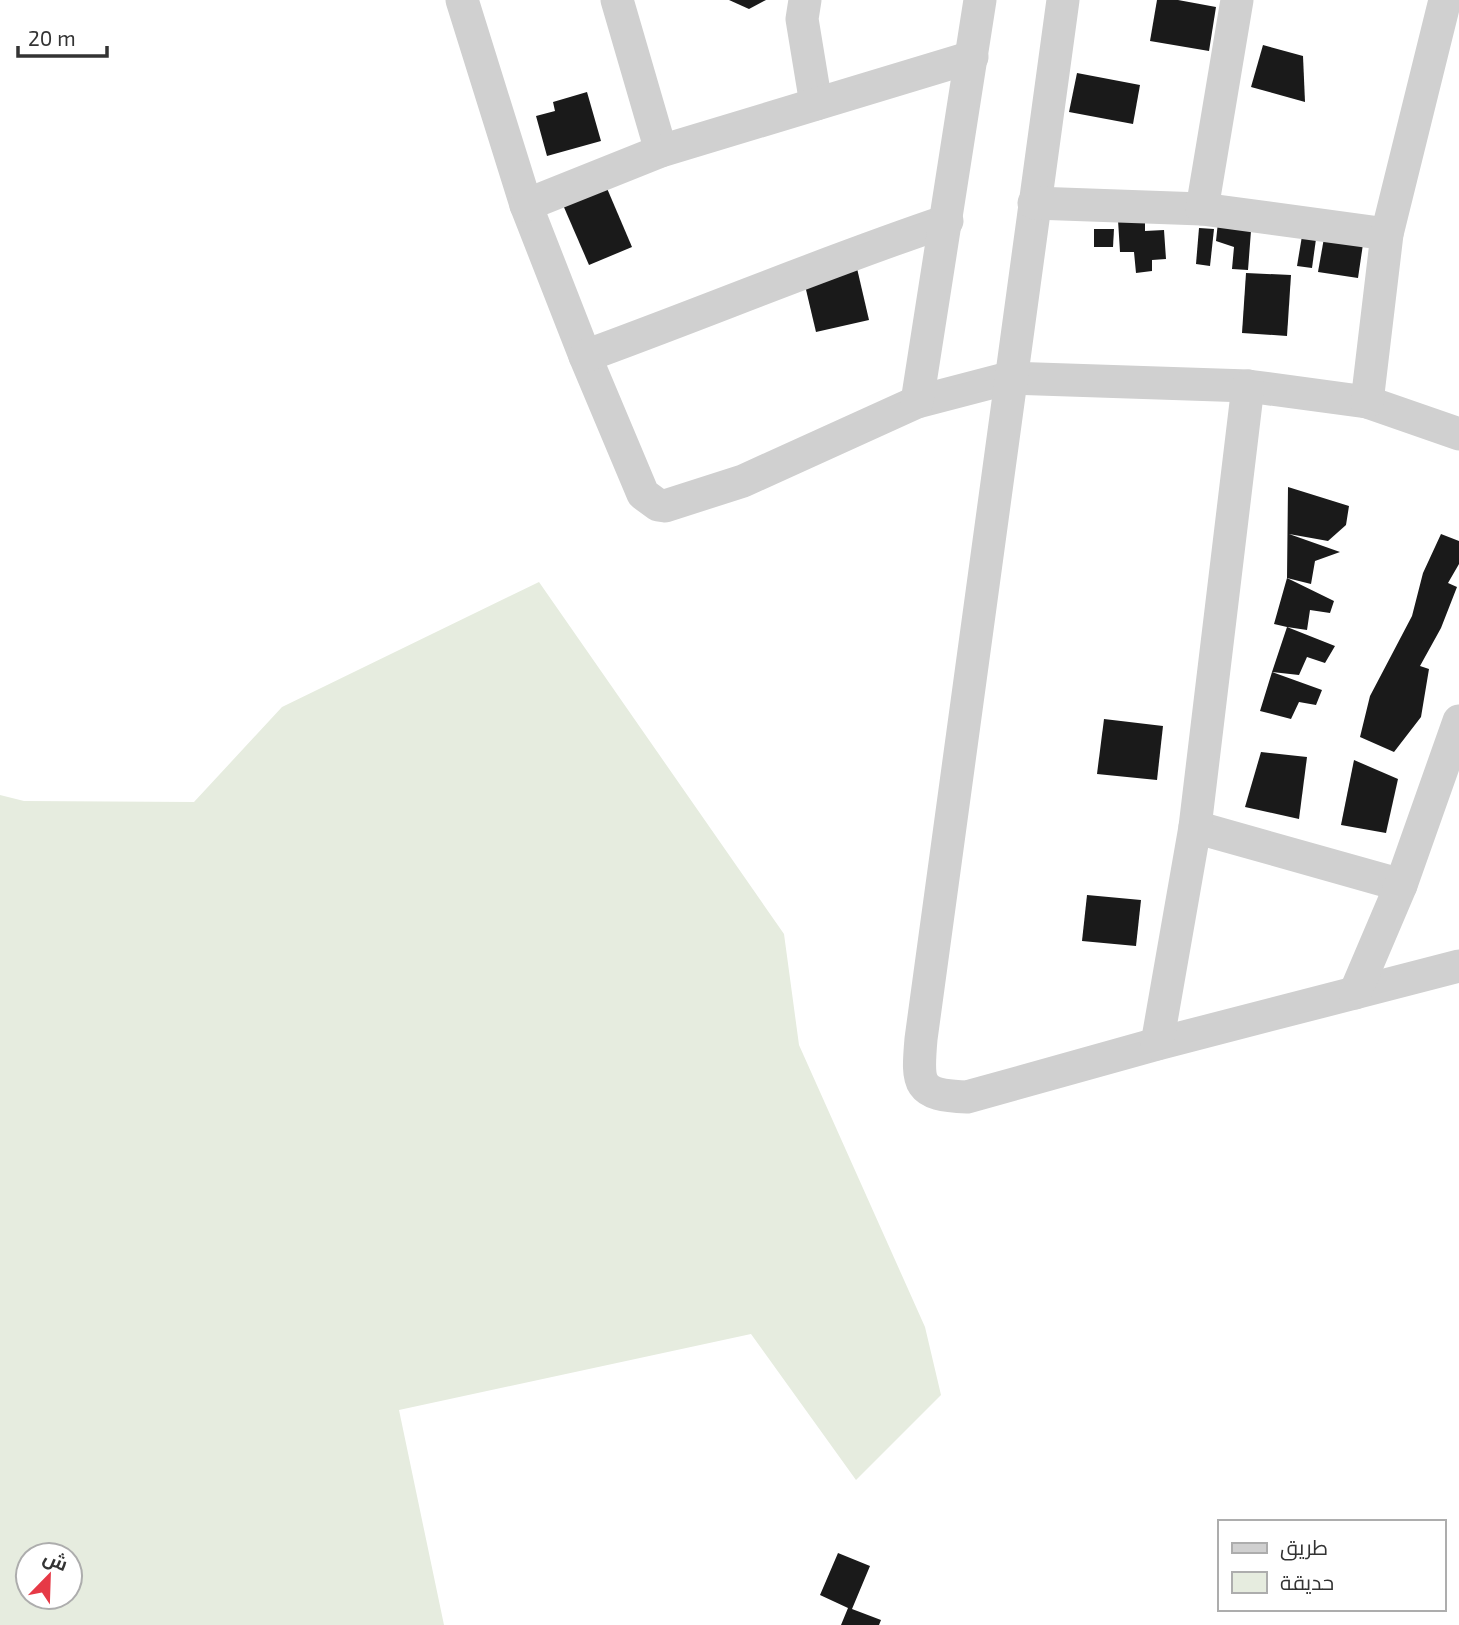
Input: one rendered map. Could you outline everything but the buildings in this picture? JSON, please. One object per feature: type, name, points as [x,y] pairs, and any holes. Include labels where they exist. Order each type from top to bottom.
[{"type":"street","points":[[462,0],[526,205],[643,494],[657,505],[666,506],[743,481],[917,402],[1009,378],[1248,386],[1367,402],[1459,434]]},
{"type":"street","points":[[617,0],[661,151]]},
{"type":"street","points":[[917,402],[980,0]]},
{"type":"street","points":[[1063,0],[1009,378],[923,1026],[920,1077],[931,1093],[967,1097],[1157,1044],[1459,966]]},
{"type":"street","points":[[1202,209],[1237,0]]},
{"type":"street","points":[[1367,402],[1387,234],[1445,0]]},
{"type":"street","points":[[801,6],[816,104]]},
{"type":"street","points":[[526,205],[661,151],[972,57]]},
{"type":"street","points":[[1034,203],[1202,209],[1387,234]]},
{"type":"street","points":[[585,356],[694,317],[859,251],[947,221]]},
{"type":"street","points":[[1157,1044],[1195,827],[1248,386]]},
{"type":"street","points":[[1356,993],[1401,885],[1459,721]]},
{"type":"street","points":[[1195,827],[1401,885]]},
{"type":"green space","points":[[539,582],[784,934],[799,1045],[925,1327],[941,1395],[856,1480],[751,1334],[399,1410],[444,1625],[0,1625],[0,795],[24,801],[194,802],[282,707]]}]
